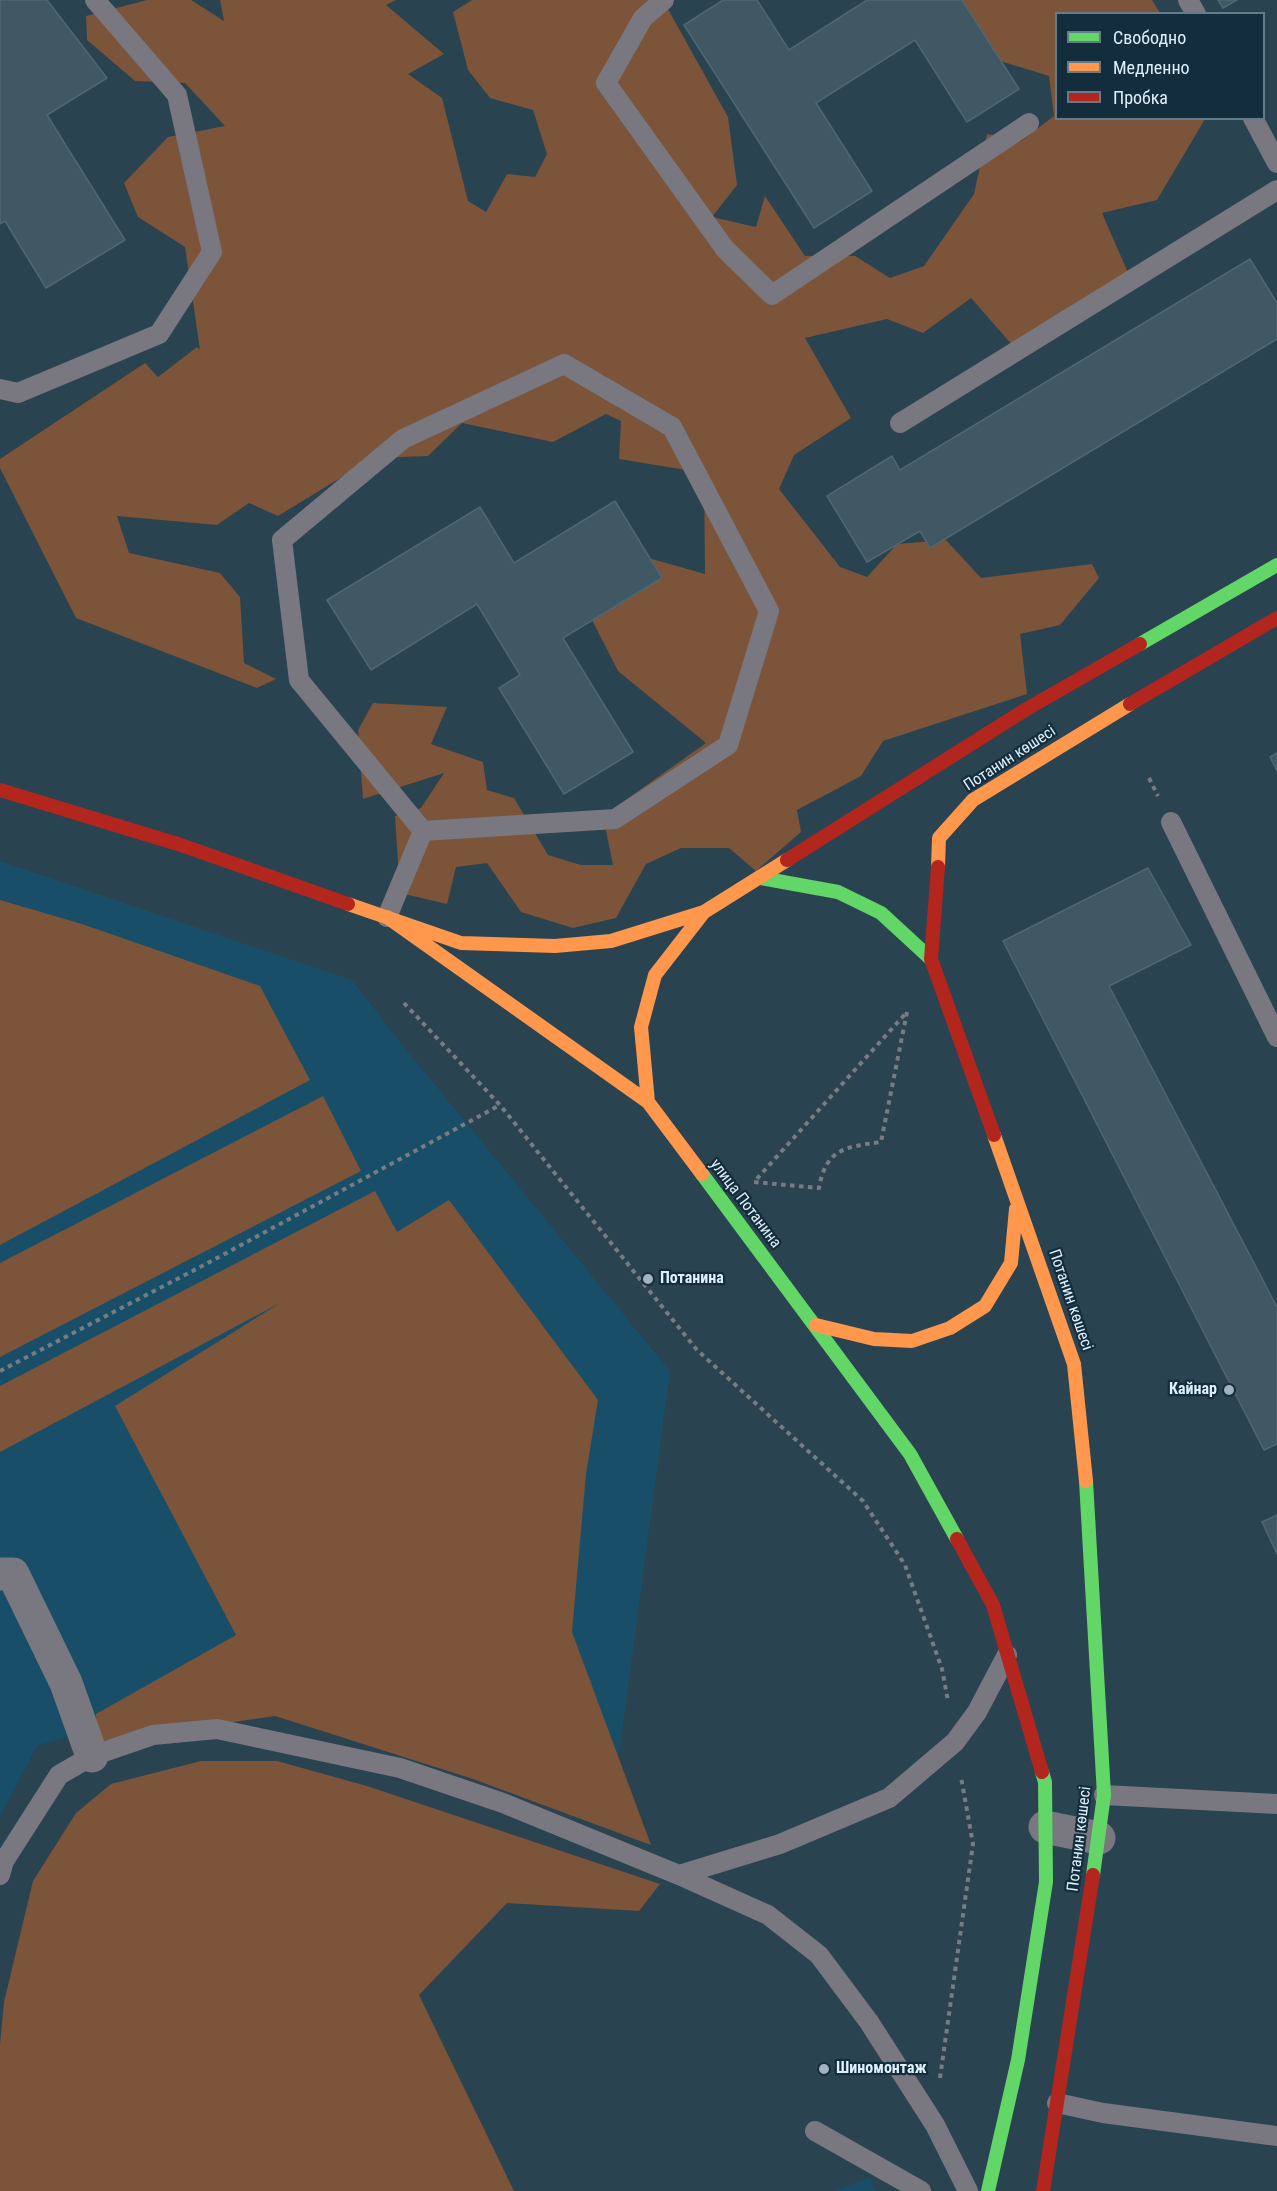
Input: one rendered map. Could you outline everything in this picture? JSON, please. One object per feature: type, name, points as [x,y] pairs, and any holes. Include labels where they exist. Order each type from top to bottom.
[{"type":"main road","name":"Потанин көшесі","points":[[704,912],[1025,711],[1277,565]]},
{"type":"main road","name":"Потанин көшесі","points":[[1043,2191],[1104,1795],[1086,1488],[1074,1364],[1017,1197],[931,959],[938,887],[939,838],[973,800],[1059,746],[1277,618]]},
{"type":"main road","points":[[0,790],[181,845],[461,943],[555,946],[611,941],[704,912]]},
{"type":"main road","points":[[760,878],[838,892],[881,913],[931,959]]},
{"type":"main road","points":[[648,1102],[641,1027],[655,975],[704,912]]},
{"type":"main road","points":[[387,917],[648,1102]]},
{"type":"main road","name":"улица Потанина","points":[[648,1102],[816,1325]]},
{"type":"main road","points":[[816,1325],[874,1339],[912,1341],[950,1328],[985,1306],[1011,1263],[1017,1197]]},
{"type":"main road","name":"Потанин көшесі","points":[[816,1325],[910,1454],[993,1605],[1045,1782],[1046,1882],[1018,2060],[988,2191]]},
{"type":"street","points":[[0,1574],[13,1574],[66,1683],[92,1756]]},
{"type":"street","points":[[1045,1827],[1099,1838]]},
{"type":"lane","points":[[0,389],[18,393],[159,334],[212,252],[177,94],[95,0]]},
{"type":"lane","points":[[664,0],[643,18],[606,83],[725,249],[772,295],[1029,123]]},
{"type":"lane","points":[[1254,120],[1277,163]]},
{"type":"lane","points":[[900,423],[1277,190]]},
{"type":"lane","points":[[564,364],[672,428],[769,611],[732,734],[728,745],[615,819],[423,831],[299,680],[282,540],[403,439],[564,364]]},
{"type":"lane","points":[[1171,822],[1277,1037]]},
{"type":"lane","points":[[387,917],[423,831]]},
{"type":"lane","points":[[679,1875],[780,1844],[889,1798],[955,1742],[977,1713],[1007,1655]]},
{"type":"lane","points":[[1,1864],[59,1775],[92,1756],[153,1735],[217,1729],[399,1768],[503,1803],[679,1875],[768,1915],[819,1955],[869,2022],[934,2125],[968,2191]]},
{"type":"lane","points":[[1104,1795],[1277,1804]]},
{"type":"lane","points":[[1057,2103],[1102,2112],[1277,2136]]},
{"type":"lane","points":[[815,2131],[921,2191]]},
{"type":"path","points":[[404,1003],[500,1105],[697,1350],[863,1501],[905,1565],[942,1669],[973,1844],[934,2125]]},
{"type":"path","points":[[907,1012],[881,1142],[854,1146],[835,1153],[821,1178],[819,1188],[754,1182],[861,1063],[907,1012]]},
{"type":"path","points":[[0,1371],[206,1264],[500,1105]]},
{"type":"shaded area","points":[[147,0],[191,0],[224,21],[220,0],[396,0],[386,5],[444,54],[408,74],[442,98],[468,201],[486,212],[507,174],[535,177],[547,154],[533,110],[490,98],[468,70],[453,12],[472,0],[663,0],[728,117],[737,185],[712,217],[756,227],[765,196],[805,256],[855,256],[890,278],[924,266],[974,194],[987,134],[1021,141],[1054,116],[1049,76],[984,56],[943,0],[1152,0],[1159,12],[1055,12],[1055,120],[1204,120],[1157,200],[1102,213],[1130,277],[1014,347],[971,298],[923,333],[887,319],[805,338],[851,418],[794,455],[779,489],[840,567],[867,577],[897,544],[946,540],[981,578],[1092,564],[1099,578],[1060,625],[1020,634],[1027,694],[883,741],[861,776],[797,810],[801,832],[756,871],[729,848],[681,848],[646,864],[616,918],[573,928],[521,912],[487,863],[456,867],[447,904],[400,893],[395,816],[421,808],[444,773],[363,799],[358,730],[373,703],[447,707],[431,744],[483,762],[487,790],[514,798],[548,855],[581,865],[613,865],[603,816],[706,743],[618,671],[587,610],[638,555],[705,574],[704,473],[619,459],[621,421],[606,414],[553,442],[462,423],[428,456],[373,458],[278,516],[249,503],[217,525],[117,516],[129,553],[220,573],[240,597],[244,663],[276,679],[257,688],[76,618],[0,468],[0,459],[145,363],[158,377],[197,347],[200,350],[185,247],[138,217],[124,183],[168,137],[225,126],[185,83],[135,81],[87,40],[86,16]]},
{"type":"shaded area","points":[[0,861],[352,980],[399,1041],[670,1371],[615,1785],[211,1689],[37,1746],[0,1816]]},
{"type":"shaded area","points":[[0,900],[82,924],[260,986],[310,1080],[0,1245]]},
{"type":"shaded area","points":[[323,1096],[361,1171],[0,1357],[0,1263]]},
{"type":"shaded area","points":[[375,1191],[397,1232],[449,1200],[598,1400],[586,1474],[572,1632],[651,1845],[473,1779],[275,1716],[97,1742],[96,1714],[236,1635],[115,1406],[280,1303],[0,1452],[0,1386]]},
{"type":"shaded area","points":[[201,1761],[277,1761],[367,1786],[660,1884],[639,1911],[507,1903],[419,1995],[514,2191],[0,2191],[0,2044],[4,2002],[33,1881],[76,1813],[111,1784]]},
{"type":"shaded area","points":[[870,2177],[875,2191],[835,2191]]},
{"type":"building","points":[[0,0],[47,0],[107,78],[47,115],[125,240],[46,288],[5,221],[0,224]]},
{"type":"building","points":[[723,0],[757,0],[789,50],[867,0],[962,0],[1019,89],[967,122],[915,40],[816,103],[872,191],[814,228],[684,25]]},
{"type":"building","points":[[1218,0],[1237,0],[1223,8]]},
{"type":"building","points":[[1250,259],[1277,303],[1277,339],[930,548],[920,531],[867,562],[827,496],[892,456],[900,470]]},
{"type":"building","points":[[615,501],[662,578],[563,638],[633,752],[564,794],[499,688],[520,675],[477,604],[371,670],[327,600],[480,507],[514,563]]},
{"type":"building","points":[[1277,753],[1277,771],[1270,757]]},
{"type":"building","points":[[1148,868],[1191,945],[1109,986],[1277,1307],[1277,1444],[1264,1450],[1003,941]]},
{"type":"building","points":[[1277,1515],[1277,1554],[1262,1522]]},
{"type":"traffic: fast","points":[[1140,644],[1277,565]]},
{"type":"traffic: fast","points":[[761,878],[838,892],[881,913],[931,959]]},
{"type":"traffic: fast","points":[[702,1174],[910,1454],[957,1539]]},
{"type":"traffic: fast","points":[[1086,1481],[1104,1795],[1093,1875]]},
{"type":"traffic: fast","points":[[988,2191],[1018,2060],[1046,1882],[1045,1782],[1042,1772]]},
{"type":"traffic: slow","points":[[938,867],[939,838],[973,800],[1130,704]]},
{"type":"traffic: slow","points":[[348,904],[461,943],[555,946],[611,941],[704,912],[787,860]]},
{"type":"traffic: slow","points":[[648,1102],[641,1027],[655,975],[704,912]]},
{"type":"traffic: slow","points":[[387,917],[648,1102],[702,1174]]},
{"type":"traffic: slow","points":[[994,1135],[1074,1364],[1086,1481]]},
{"type":"traffic: slow","points":[[816,1325],[874,1339],[912,1341],[950,1328],[985,1306],[1011,1263],[1016,1209]]},
{"type":"traffic: jam","points":[[1130,704],[1277,618]]},
{"type":"traffic: jam","points":[[787,860],[1025,710],[1140,644]]},
{"type":"traffic: jam","points":[[0,790],[181,845],[348,904]]},
{"type":"traffic: jam","points":[[938,867],[931,959],[994,1135]]},
{"type":"traffic: jam","points":[[957,1539],[993,1605],[1042,1772]]},
{"type":"traffic: jam","points":[[1043,2191],[1093,1875]]},
{"type":"place","name":"Потанина","points":[[648,1279]]},
{"type":"place","name":"Кайнар","points":[[1229,1390]]},
{"type":"place","name":"Шиномонтаж","points":[[824,2069]]}]
